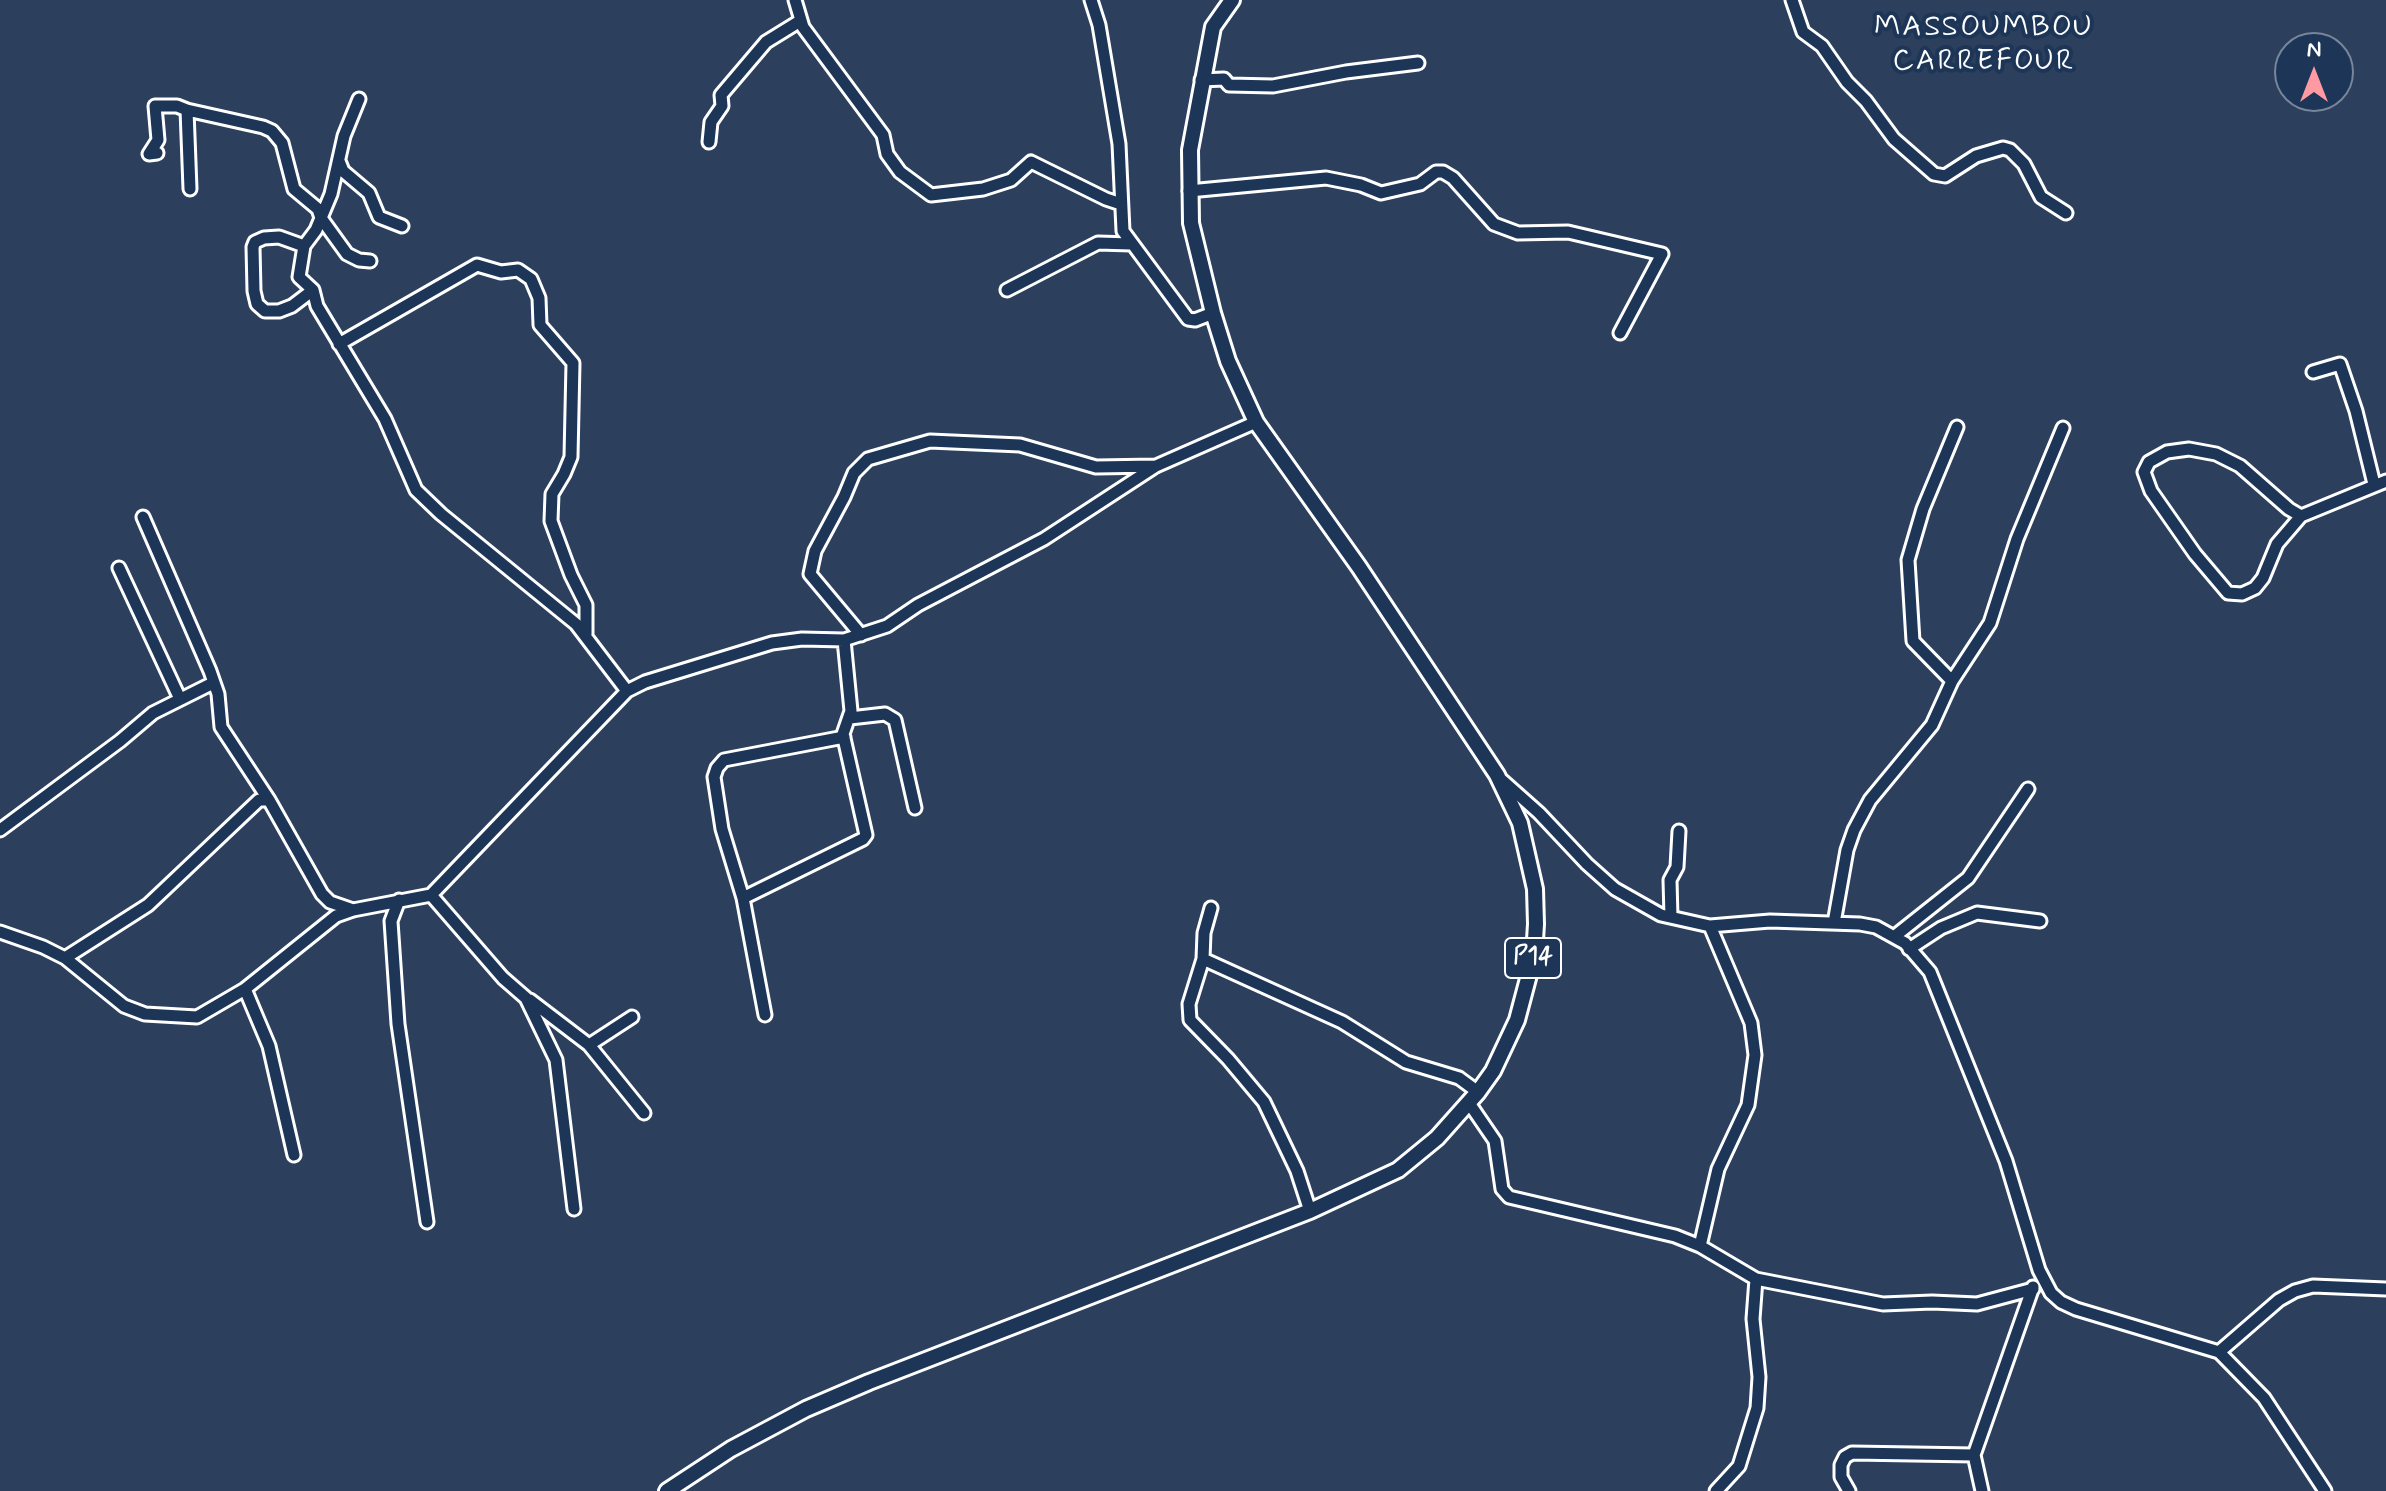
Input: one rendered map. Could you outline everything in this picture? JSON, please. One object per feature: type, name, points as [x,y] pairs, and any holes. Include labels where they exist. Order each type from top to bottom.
[{"type":"main road","name":"P14","points":[[675,1489],[741,1443],[835,1397],[1310,1211],[1370,1184],[1411,1161],[1474,1098],[1493,1071],[1517,1020],[1534,956],[1536,924],[1535,889],[1520,823],[1497,775],[1359,567],[1256,422],[1228,361],[1213,313],[1191,223],[1190,150],[1213,27],[1232,0]]},
{"type":"street","points":[[795,0],[800,21],[827,63],[883,135],[887,154],[900,172],[931,195],[983,189],[1011,180],[1031,162],[1121,204]]},
{"type":"street","points":[[1091,0],[1099,25],[1119,144],[1123,231],[1188,319],[1195,320],[1213,313]]},
{"type":"street","points":[[1213,27],[1239,0]]},
{"type":"street","points":[[1792,0],[1803,32],[1822,46],[1894,139],[1934,174],[1945,176],[1976,156],[2003,148],[2010,150],[2024,164],[2041,197],[2066,213]]},
{"type":"street","points":[[709,142],[711,122],[722,106],[721,95],[766,42],[800,21]]},
{"type":"street","points":[[1201,80],[1224,79],[1229,85],[1273,86],[1418,63]]},
{"type":"street","points":[[359,99],[344,136],[331,194],[316,230],[304,246],[299,277],[313,290],[317,306],[385,419],[416,490],[426,502],[576,624],[627,691]]},
{"type":"street","points":[[157,153],[149,154],[158,140],[155,106],[177,106],[240,120],[272,131],[287,153],[294,189],[318,209],[347,254],[370,261]]},
{"type":"street","points":[[187,110],[190,189]]},
{"type":"street","points":[[339,160],[343,171],[369,193],[379,217],[402,226]]},
{"type":"street","points":[[1189,191],[1326,178],[1361,185],[1381,193],[1420,184],[1436,172],[1443,172],[1453,178],[1494,224],[1518,233],[1568,232],[1662,254],[1620,333]]},
{"type":"street","points":[[304,246],[279,237],[255,242],[254,291],[257,304],[265,311],[279,311],[292,306],[313,290]]},
{"type":"street","points":[[1007,290],[1098,243],[1131,244]]},
{"type":"street","points":[[339,344],[477,265],[501,272],[518,270],[531,279],[539,298],[540,325],[573,363],[571,457],[552,494],[551,521],[586,605],[586,634]]},
{"type":"street","points":[[2301,516],[2240,466],[2216,454],[2189,449],[2167,452],[2149,462],[2144,472],[2151,491],[2195,554],[2228,593],[2242,594],[2255,588],[2269,568],[2277,544],[2301,516],[2380,482],[2340,364],[2313,372]]},
{"type":"street","points":[[0,932],[65,958],[124,1006],[145,1014],[197,1017],[245,989],[325,922],[353,910],[431,895],[627,691],[645,682],[772,643],[802,639],[844,640],[887,626],[918,605],[1044,539],[1156,466],[1256,422]]},
{"type":"street","points":[[1952,681],[1913,641],[1908,560],[1923,509],[1957,427]]},
{"type":"street","points":[[1834,923],[1847,850],[1854,830],[1870,800],[1932,725],[1952,681],[1990,623],[2017,539],[2063,428]]},
{"type":"street","points":[[861,635],[810,574],[815,551],[854,473],[868,459],[930,441],[1020,445],[1096,467],[1156,466]]},
{"type":"street","points":[[143,517],[218,694],[221,727],[269,800],[322,894],[330,902],[353,910]]},
{"type":"street","points":[[119,568],[180,699]]},
{"type":"street","points":[[743,898],[863,839],[866,830],[844,737],[850,718],[844,640]]},
{"type":"street","points":[[0,830],[153,713],[213,683]]},
{"type":"street","points":[[850,718],[885,714],[895,720],[915,808]]},
{"type":"street","points":[[765,1015],[743,898],[722,829],[714,777],[724,760],[844,737]]},
{"type":"street","points":[[1497,775],[1615,889],[1661,915],[1710,926],[1770,921],[1834,923],[1876,927],[1895,936],[1930,972],[2006,1161],[2039,1270],[2051,1293],[2069,1306],[2219,1352],[2264,1398],[2325,1491]]},
{"type":"street","points":[[1895,936],[1968,878],[2028,789]]},
{"type":"street","points":[[65,958],[148,905],[259,800],[269,800]]},
{"type":"street","points":[[1671,917],[1670,880],[1677,867],[1679,831]]},
{"type":"street","points":[[431,895],[503,978],[589,1045],[644,1113]]},
{"type":"street","points":[[399,900],[391,921],[398,1024],[427,1222]]},
{"type":"street","points":[[1211,908],[1204,933],[1203,959],[1189,1004],[1190,1020],[1264,1102],[1297,1171],[1310,1211]]},
{"type":"street","points":[[1909,949],[1941,928],[1977,913],[2040,921]]},
{"type":"street","points":[[1700,1246],[1718,1169],[1748,1105],[1755,1055],[1751,1023],[1710,926]]},
{"type":"street","points":[[1203,959],[1342,1022],[1406,1062],[1459,1078],[1474,1098],[1495,1141],[1502,1189],[1509,1197],[1660,1232],[1700,1246],[1756,1279],[1883,1304],[1977,1304],[2033,1289]]},
{"type":"street","points":[[245,989],[269,1046],[294,1155]]},
{"type":"street","points":[[526,998],[556,1060],[574,1209]]},
{"type":"street","points":[[589,1045],[632,1017]]},
{"type":"street","points":[[1982,1491],[1974,1455],[2039,1270]]},
{"type":"street","points":[[1721,1489],[1739,1466],[1757,1408],[1759,1377],[1753,1319],[1756,1279]]},
{"type":"street","points":[[2219,1352],[2279,1300],[2295,1291],[2313,1286],[2386,1289]]},
{"type":"street","points":[[1849,1491],[1841,1477],[1841,1465],[1845,1457],[1852,1453],[1974,1455]]},
{"type":"district","name":"MASSOUMBOU CARREFOUR","points":[[1984,46]]}]
